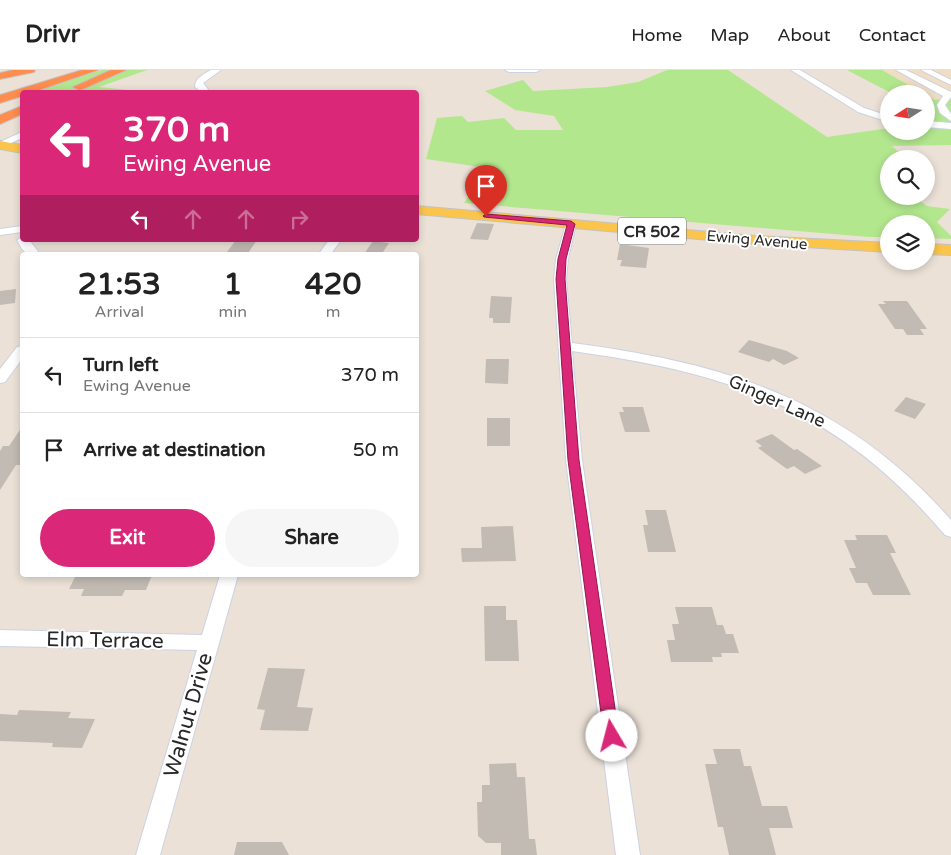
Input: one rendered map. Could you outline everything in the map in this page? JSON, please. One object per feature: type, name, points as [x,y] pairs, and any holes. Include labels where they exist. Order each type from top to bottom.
[{"type":"highway","points":[[0,76],[30,70]]},
{"type":"highway","points":[[0,93],[74,70]]},
{"type":"highway","points":[[29,90],[93,70]]},
{"type":"highway","points":[[71,90],[121,70]]},
{"type":"highway","points":[[0,99],[20,93]]},
{"type":"highway","points":[[0,120],[20,111]]},
{"type":"main road","points":[[0,145],[20,149]]},
{"type":"main road","name":"Ewing Avenue","points":[[419,210],[783,243],[880,248]]},
{"type":"main road","points":[[935,249],[951,250]]},
{"type":"street","points":[[203,90],[199,87],[199,83],[204,77],[217,70]]},
{"type":"street","points":[[509,70],[536,70]]},
{"type":"street","points":[[795,70],[860,110],[880,116]]},
{"type":"street","points":[[900,70],[949,95],[941,105],[943,111],[951,118]]},
{"type":"street","points":[[925,70],[951,83]]},
{"type":"street","points":[[935,125],[951,126]]},
{"type":"street","points":[[0,145],[20,136]]},
{"type":"street","points":[[571,224],[562,259],[560,279],[574,460],[628,855]]},
{"type":"street","points":[[0,232],[20,229]]},
{"type":"street","points":[[24,242],[32,252]]},
{"type":"street","name":"Ginger Lane","points":[[565,346],[686,366],[744,383],[791,403],[836,427],[889,465],[932,506],[951,531]]},
{"type":"street","points":[[0,379],[20,353]]},
{"type":"street","name":"Walnut Drive","points":[[148,855],[228,577]]},
{"type":"street","name":"Elm Terrace","points":[[0,638],[209,643]]},
{"type":"shaded area","points":[[882,70],[951,70],[951,98],[935,100],[935,85],[908,85]]},
{"type":"green space","points":[[102,70],[147,70],[99,87],[128,90],[37,90]]},
{"type":"green space","points":[[667,70],[728,70],[827,137],[880,129],[880,140],[935,140],[935,100],[951,98],[951,145],[892,146],[897,150],[880,150],[880,205],[926,205],[950,209],[937,222],[951,236],[951,239],[935,238],[935,215],[880,215],[880,237],[869,237],[464,203],[487,168],[426,159],[437,118],[462,116],[468,122],[504,118],[516,130],[563,130],[554,116],[515,110],[485,91],[523,80],[533,91],[607,87],[638,82]]},
{"type":"green space","points":[[847,70],[882,70],[908,85],[880,85],[880,87]]},
{"type":"building","points":[[477,223],[494,224],[488,240],[470,239]]},
{"type":"building","points":[[234,242],[256,242],[249,252],[227,252]]},
{"type":"building","points":[[372,242],[389,243],[383,252],[365,252]]},
{"type":"building","points":[[620,244],[649,248],[646,268],[620,266],[622,260],[617,260]]},
{"type":"building","points":[[16,289],[15,303],[0,305],[0,291]]},
{"type":"building","points":[[491,296],[512,297],[510,323],[493,323],[493,318],[489,318]]},
{"type":"building","points":[[883,301],[907,301],[927,329],[920,329],[924,335],[907,335],[903,329],[895,329],[878,304],[886,304]]},
{"type":"building","points":[[749,340],[787,351],[799,358],[784,365],[773,359],[769,362],[738,352]]},
{"type":"building","points":[[486,359],[509,359],[508,384],[485,383]]},
{"type":"building","points":[[906,397],[926,404],[915,419],[894,411]]},
{"type":"building","points":[[622,407],[643,407],[650,432],[625,432],[619,412],[624,412]]},
{"type":"building","points":[[487,418],[510,418],[510,446],[487,446]]},
{"type":"building","points":[[20,430],[20,465],[16,465],[0,490],[0,451],[3,446],[9,446]]},
{"type":"building","points":[[772,434],[794,450],[797,449],[822,466],[805,474],[794,466],[787,469],[758,448],[762,446],[755,441]]},
{"type":"building","points":[[645,510],[666,510],[676,552],[648,552],[643,525],[648,525]]},
{"type":"building","points":[[513,526],[516,561],[462,562],[461,548],[482,548],[481,527]]},
{"type":"building","points":[[855,535],[887,535],[896,553],[890,553],[911,595],[873,595],[867,583],[856,583],[849,568],[856,568],[844,540],[857,540]]},
{"type":"building","points":[[75,577],[151,577],[146,590],[125,590],[122,596],[81,596],[84,589],[69,589]]},
{"type":"building","points":[[484,606],[506,606],[506,620],[517,620],[519,661],[485,661]]},
{"type":"building","points":[[675,607],[712,607],[717,625],[723,625],[726,634],[733,634],[739,653],[721,653],[722,657],[712,657],[713,662],[671,662],[667,640],[675,640],[672,624],[679,624]]},
{"type":"building","points":[[268,668],[305,669],[297,707],[313,708],[308,731],[260,730],[265,710],[257,709]]},
{"type":"building","points":[[19,710],[71,712],[68,718],[95,719],[82,748],[52,747],[53,743],[0,741],[0,714],[17,715]]},
{"type":"building","points":[[713,749],[740,749],[744,766],[751,766],[762,806],[787,806],[793,828],[769,828],[776,855],[729,855],[723,827],[718,827],[705,764],[717,764]]},
{"type":"building","points":[[516,763],[517,777],[525,777],[529,839],[535,839],[537,855],[501,855],[501,843],[486,843],[478,836],[477,802],[482,802],[482,785],[490,785],[489,764]]},
{"type":"building","points":[[237,842],[282,842],[289,855],[234,855]]},
{"type":"route","points":[[486,216],[571,224],[562,259],[560,293],[574,460],[612,736]]}]
